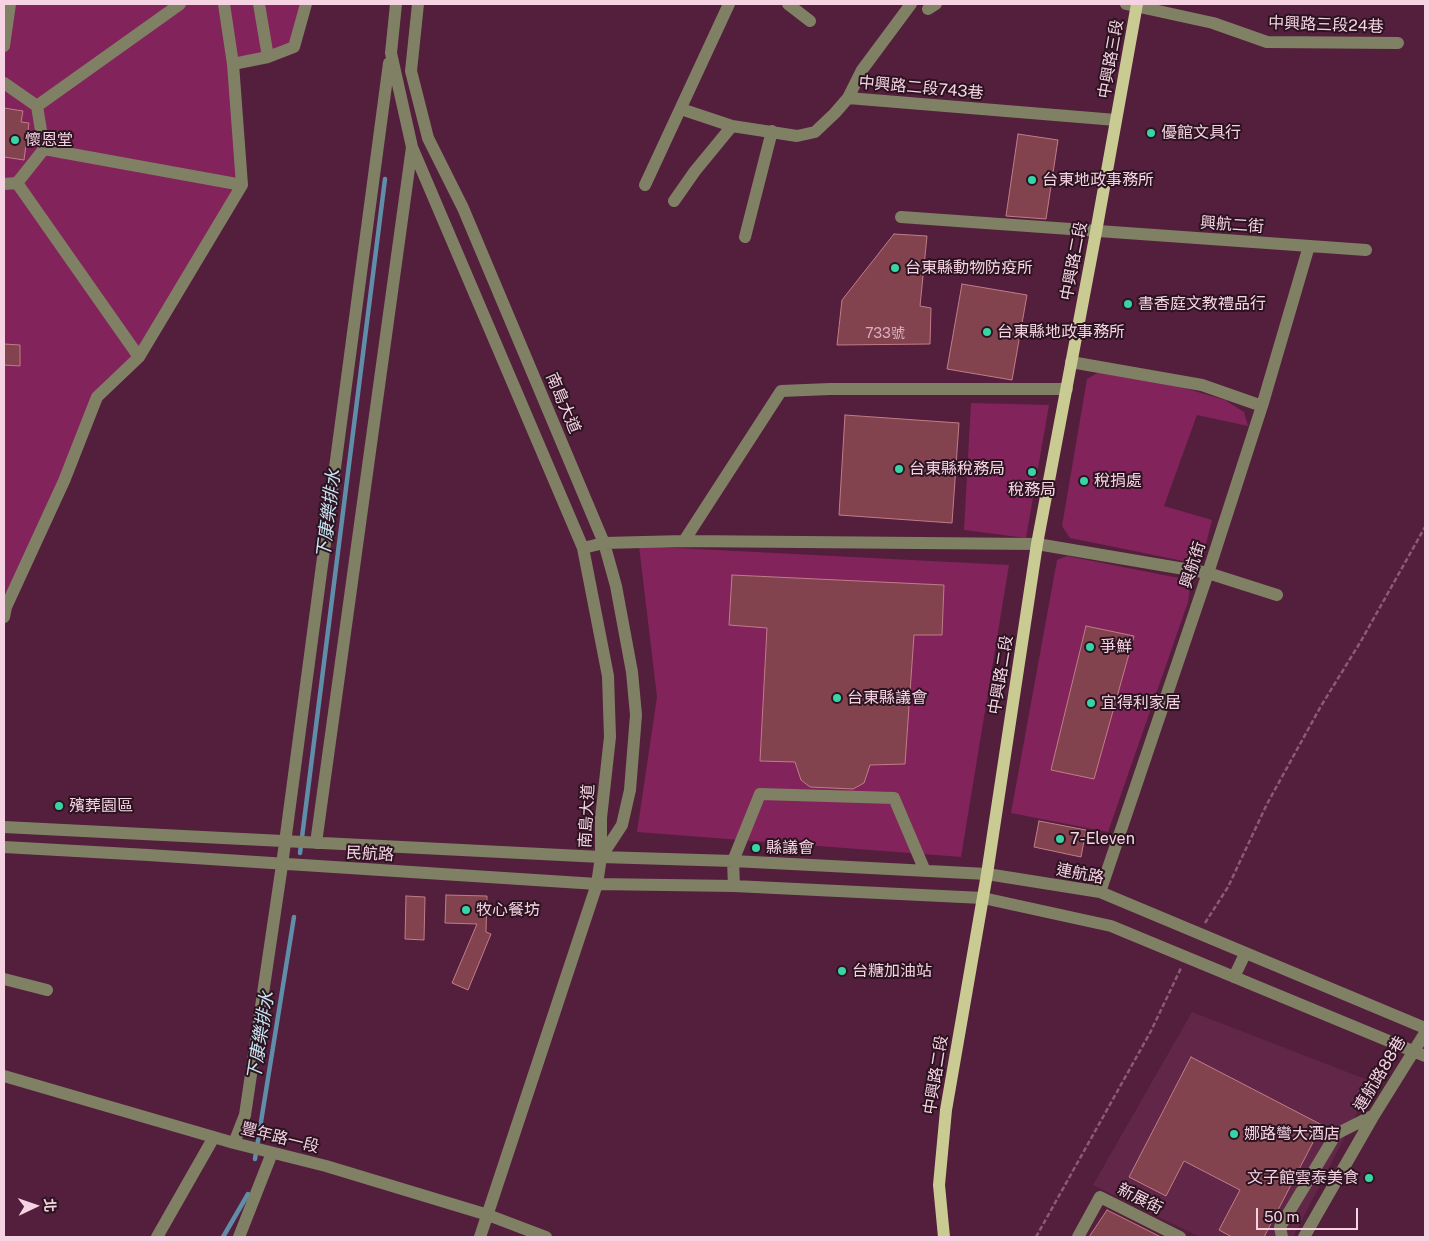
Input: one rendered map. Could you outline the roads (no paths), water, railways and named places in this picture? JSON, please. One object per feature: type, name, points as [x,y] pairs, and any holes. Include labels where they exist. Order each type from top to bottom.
[{"type":"main road","name":"中興路三段","points":[[1116,120],[1133,5]]},
{"type":"main road","name":"中興路二段","points":[[944,1237],[939,1185],[946,1110],[987,874],[1037,544],[1116,120]]},
{"type":"street","points":[[4,46],[10,4]]},
{"type":"street","points":[[37,106],[180,4]]},
{"type":"street","points":[[5,610],[64,481],[97,397],[139,357],[242,185],[234,64],[224,4]]},
{"type":"street","points":[[259,4],[268,57]]},
{"type":"street","points":[[234,64],[268,57],[294,48],[306,4]]},
{"type":"street","name":"南島大道","points":[[396,4],[390,52],[412,147],[583,548],[608,676],[610,737],[601,818],[601,857]]},
{"type":"street","name":"南島大道","points":[[418,4],[410,71],[428,138],[463,208],[604,543],[616,586],[632,672],[636,716],[630,790],[622,824],[601,857]]},
{"type":"street","points":[[645,185],[729,4]]},
{"type":"street","points":[[788,4],[810,21]]},
{"type":"street","points":[[848,98],[862,70],[911,4]]},
{"type":"street","name":"中興路三段24巷","points":[[1133,5],[1213,23],[1267,42],[1398,43]]},
{"type":"street","points":[[234,1143],[245,1115],[282,865],[390,52]]},
{"type":"street","points":[[4,83],[37,106],[44,149],[17,183],[4,184]]},
{"type":"street","name":"中興路二段743巷","points":[[681,109],[732,126],[797,136],[815,132],[835,114],[848,98],[1116,120]]},
{"type":"street","points":[[674,201],[695,170],[732,126]]},
{"type":"street","points":[[745,238],[772,131]]},
{"type":"street","points":[[316,843],[412,147]]},
{"type":"street","points":[[44,149],[242,185]]},
{"type":"street","points":[[17,183],[139,357]]},
{"type":"street","name":"興航二街","points":[[901,217],[1366,250]]},
{"type":"street","name":"興航街","points":[[1100,892],[1208,573],[1262,406],[1309,246]]},
{"type":"street","points":[[1071,362],[1202,385],[1262,406]]},
{"type":"street","points":[[684,541],[781,391],[1067,388]]},
{"type":"street","points":[[583,548],[604,543],[684,541],[1037,544],[1208,573],[1276,595]]},
{"type":"street","points":[[924,871],[894,798],[760,794],[733,861],[734,886],[983,898],[1111,926],[1425,1056]]},
{"type":"street","name":"民航路","points":[[4,827],[601,857],[733,861]]},
{"type":"street","name":"民航路","points":[[4,847],[597,884],[734,886]]},
{"type":"street","points":[[480,1237],[597,884],[601,857]]},
{"type":"street","name":"連航路","points":[[733,861],[987,874],[1100,892],[1425,1028]]},
{"type":"street","points":[[1234,977],[1245,954]]},
{"type":"street","points":[[4,980],[47,990]]},
{"type":"street","name":"連航路88巷","points":[[1304,1237],[1374,1116],[1425,1033]]},
{"type":"street","name":"豐年路一段","points":[[4,1076],[234,1143],[326,1166],[488,1215],[546,1237]]},
{"type":"street","points":[[1282,1237],[1280,1227],[1336,1134],[1374,1116]]},
{"type":"street","points":[[156,1237],[214,1137]]},
{"type":"street","points":[[239,1237],[272,1153]]},
{"type":"street","name":"新展街","points":[[1078,1237],[1100,1197],[1180,1237]]},
{"type":"waterway","name":"下康樂排水","points":[[300,853],[385,179]]},
{"type":"waterway","name":"下康樂排水","points":[[255,1159],[294,917]]},
{"type":"waterway","name":"下康樂排水","points":[[223,1237],[248,1194]]},
{"type":"place","name":"優館文具行","points":[[1151,133]]},
{"type":"place","name":"懷恩堂","points":[[15,140]]},
{"type":"place","name":"台東地政事務所","points":[[1032,180]]},
{"type":"place","name":"台東縣動物防疫所","points":[[895,268]]},
{"type":"place","name":"書香庭文教禮品行","points":[[1128,304]]},
{"type":"place","name":"台東縣地政事務所","points":[[987,332]]},
{"type":"place","name":"台東縣稅務局","points":[[899,469]]},
{"type":"place","name":"稅務局","points":[[1032,472]]},
{"type":"place","name":"稅捐處","points":[[1084,481]]},
{"type":"place","name":"爭鮮","points":[[1090,647]]},
{"type":"place","name":"台東縣議會","points":[[837,698]]},
{"type":"place","name":"宜得利家居","points":[[1091,703]]},
{"type":"place","name":"殯葬園區","points":[[59,806]]},
{"type":"place","name":"7-Eleven","points":[[1060,839]]},
{"type":"place","name":"縣議會","points":[[756,848]]},
{"type":"place","name":"牧心餐坊","points":[[466,910]]},
{"type":"place","name":"台糖加油站","points":[[842,971]]},
{"type":"place","name":"娜路彎大酒店","points":[[1234,1134]]},
{"type":"place","name":"文子館雲泰美食","points":[[1369,1178]]}]
